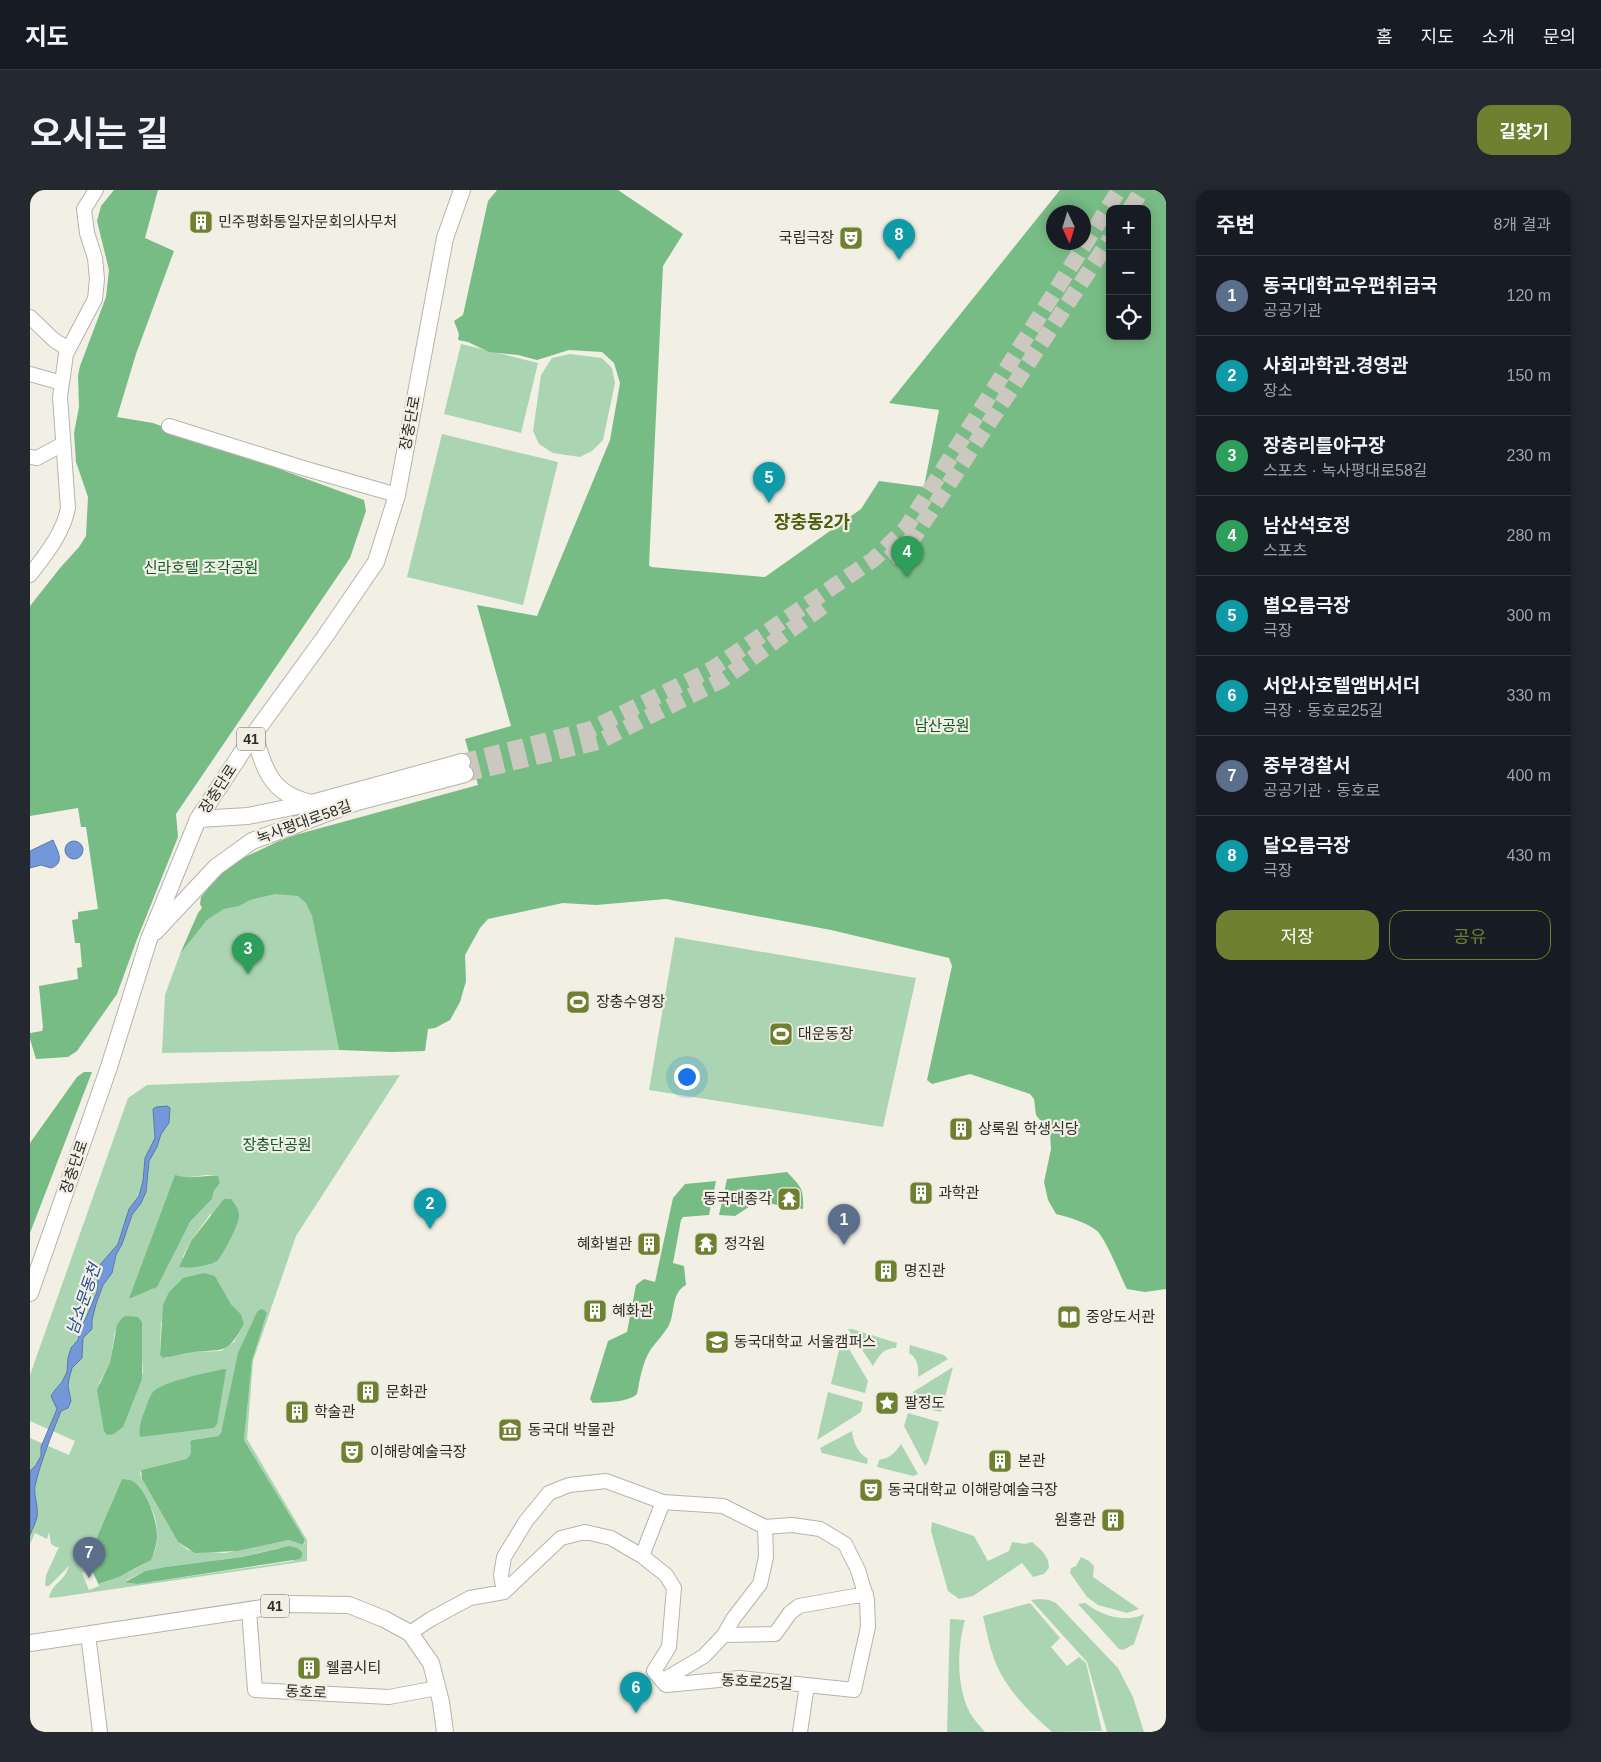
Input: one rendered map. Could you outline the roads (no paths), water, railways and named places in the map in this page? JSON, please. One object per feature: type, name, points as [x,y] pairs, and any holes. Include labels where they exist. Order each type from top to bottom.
[{"type":"main road","name":"장충단로","points":[[30,1294],[109,1067],[148,939],[198,819],[254,734],[324,638],[376,562],[397,495],[445,238],[462,190]]},
{"type":"main road","points":[[254,734],[264,765],[272,781],[298,800],[312,803]]},
{"type":"main road","name":"녹사평대로58길","points":[[148,939],[216,867],[252,840],[358,802],[464,768],[248,816],[198,819]]},
{"type":"main road","name":"41","points":[[30,1643],[289,1604],[349,1605],[384,1619],[410,1633],[431,1663],[445,1732]]},
{"type":"street","points":[[30,575],[51,547],[65,521],[68,508],[60,397],[66,354],[95,299],[97,279],[95,258],[87,233],[84,209],[96,190]]},
{"type":"street","points":[[30,317],[54,340],[68,350]]},
{"type":"street","points":[[30,374],[62,383]]},
{"type":"street","points":[[169,426],[397,495]]},
{"type":"street","points":[[30,457],[37,458],[64,444]]},
{"type":"street","points":[[504,1592],[501,1574],[504,1556],[526,1521],[549,1493],[569,1485],[606,1481],[663,1502],[723,1506],[765,1527],[792,1525],[820,1529],[845,1544],[858,1570],[866,1594],[799,1606],[790,1613],[776,1634],[724,1635]]},
{"type":"street","points":[[642,1556],[663,1502]]},
{"type":"street","points":[[410,1633],[431,1619],[470,1598],[504,1592],[561,1538],[585,1532],[611,1538],[642,1556],[666,1574],[674,1588],[668,1647],[654,1671],[662,1681],[704,1656],[724,1635],[733,1619],[760,1584],[766,1557],[765,1527]]},
{"type":"street","name":"동호로25길","points":[[662,1681],[666,1685],[740,1678],[854,1690],[868,1627],[868,1600],[866,1594]]},
{"type":"street","name":"동호로","points":[[249,1610],[255,1690],[389,1696],[437,1688]]},
{"type":"street","points":[[88,1634],[100,1732]]},
{"type":"street","points":[[800,1732],[807,1685]]},
{"type":"water","points":[[53,840],[59,856],[56,866],[51,868],[41,865],[30,868],[30,851]]},
{"type":"water","points":[[74,841],[80,844],[83,850],[80,856],[74,859],[68,856],[65,850],[68,844]]},
{"type":"water","points":[[167,1106],[170,1108],[169,1123],[161,1134],[157,1147],[149,1161],[146,1192],[132,1215],[116,1255],[112,1273],[103,1285],[92,1320],[92,1329],[83,1338],[82,1358],[72,1368],[68,1386],[71,1401],[68,1408],[61,1411],[41,1464],[35,1486],[37,1517],[30,1535],[30,1471],[41,1456],[41,1447],[57,1409],[51,1396],[67,1372],[71,1348],[78,1340],[81,1326],[97,1292],[99,1266],[118,1244],[129,1209],[139,1196],[143,1181],[145,1158],[155,1138],[153,1109]]},
{"type":"tunnel","points":[[462,762],[591,729],[712,669],[874,559],[906,528],[1119,190]]},
{"type":"tunnel","points":[[1133,205],[1142,190]]},
{"type":"tunnel","points":[[889,558],[914,537],[1106,245]]},
{"type":"tunnel","points":[[465,774],[598,742],[722,680],[829,602]]},
{"type":"place","name":"민주평화통일자문회의사무처","points":[[201,222]]},
{"type":"place","name":"국립극장","points":[[851,238]]},
{"type":"place","name":"달오름극장","points":[[899,260]]},
{"type":"place","name":"별오름극장","points":[[769,503]]},
{"type":"place","name":"남산석호정","points":[[907,577]]},
{"type":"place","name":"장충리틀야구장","points":[[248,974]]},
{"type":"place","name":"장충수영장","points":[[578,1002]]},
{"type":"place","name":"대운동장","points":[[781,1034]]},
{"type":"place","name":"상록원 학생식당","points":[[961,1129]]},
{"type":"place","name":"과학관","points":[[921,1193]]},
{"type":"place","name":"동국대종각","points":[[789,1199]]},
{"type":"place","name":"사회과학관.경영관","points":[[430,1229]]},
{"type":"place","name":"혜화별관","points":[[649,1244]]},
{"type":"place","name":"정각원","points":[[706,1244]]},
{"type":"place","name":"동국대학교우편취급국","points":[[844,1245]]},
{"type":"place","name":"명진관","points":[[886,1271]]},
{"type":"place","name":"혜화관","points":[[595,1311]]},
{"type":"place","name":"중앙도서관","points":[[1069,1317]]},
{"type":"place","name":"동국대학교 서울캠퍼스","points":[[717,1342]]},
{"type":"place","name":"문화관","points":[[368,1392]]},
{"type":"place","name":"팔정도","points":[[887,1403]]},
{"type":"place","name":"학술관","points":[[297,1412]]},
{"type":"place","name":"동국대 박물관","points":[[510,1430]]},
{"type":"place","name":"이해랑예술극장","points":[[352,1452]]},
{"type":"place","name":"본관","points":[[1000,1461]]},
{"type":"place","name":"동국대학교 이해랑예술극장","points":[[871,1490]]},
{"type":"place","name":"원흥관","points":[[1113,1520]]},
{"type":"place","name":"중부경찰서","points":[[89,1578]]},
{"type":"place","name":"웰콤시티","points":[[309,1668]]},
{"type":"place","name":"서안사호텔앰버서더","points":[[636,1713]]},
{"type":"district","name":"장충동2가","points":[[812,522]]},
{"type":"park label","name":"신라호텔 조각공원","points":[[201,568]]},
{"type":"park label","name":"남산공원","points":[[942,726]]},
{"type":"park label","name":"장충단공원","points":[[277,1145]]},
{"type":"water label","name":"남소문동천","points":[[83,1299]]}]
